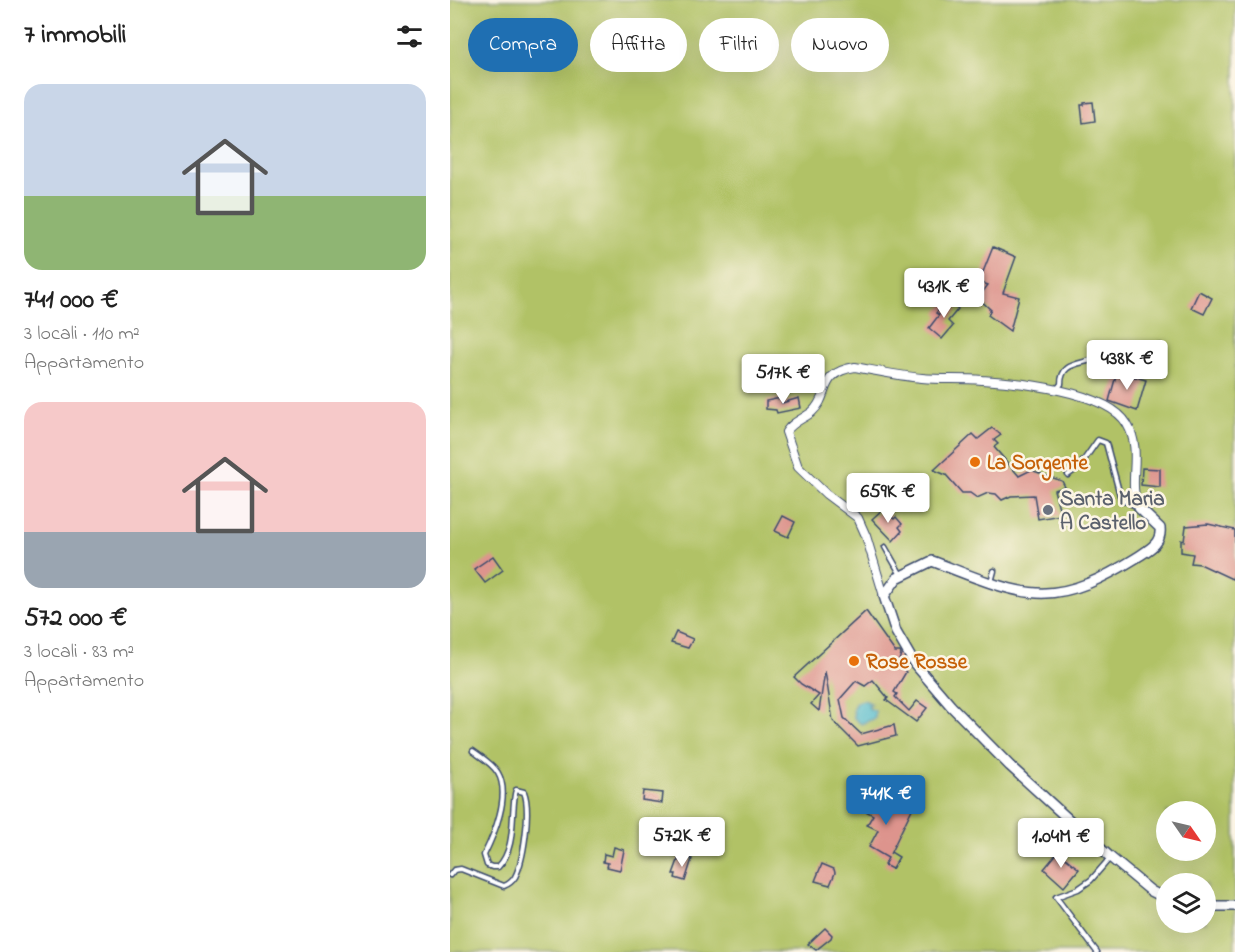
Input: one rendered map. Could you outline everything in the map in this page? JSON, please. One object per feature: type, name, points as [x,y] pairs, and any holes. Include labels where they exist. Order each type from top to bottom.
[{"type":"street","points":[[884,596],[897,578],[932,561],[1022,591],[1039,593],[1068,590],[1117,570],[1153,546],[1160,538],[1161,528],[1139,508],[1134,498],[1136,447],[1126,423],[1118,414],[1089,399],[1056,390],[982,380],[924,378],[855,367],[847,368],[832,376],[814,410],[790,426],[786,432],[798,467],[826,494],[858,518],[866,536],[884,596],[896,632],[914,663],[1010,766],[1110,857],[1156,894]]},
{"type":"street","points":[[1216,906],[1235,906]]},
{"type":"lane","points":[[1056,390],[1061,384],[1061,377],[1071,364],[1091,360],[1125,348],[1140,349],[1161,346]]},
{"type":"lane","points":[[1068,475],[1079,467],[1098,440],[1106,443],[1121,499],[1139,508]]},
{"type":"lane","points":[[1092,446],[1093,452]]},
{"type":"lane","points":[[885,547],[901,576]]},
{"type":"lane","points":[[991,582],[994,571]]},
{"type":"lane","points":[[450,874],[461,868],[504,886],[511,883],[516,876],[522,854],[528,804],[524,792],[520,789],[516,790],[515,794],[507,855],[498,867],[487,865],[484,855],[498,823],[502,783],[497,771],[473,751]]},
{"type":"lane","points":[[1097,952],[1056,897],[1078,889],[1091,880],[1110,857]]},
{"type":"green space","points":[[450,0],[1235,0],[1235,952],[450,952]]},
{"type":"water","points":[[864,700],[872,704],[868,706],[875,710],[875,718],[861,724],[854,718],[853,708],[856,702]]},
{"type":"building","points":[[1093,102],[1095,121],[1083,123],[1081,105]]},
{"type":"building","points":[[993,247],[1016,257],[1003,293],[1019,297],[1010,331],[988,315],[991,310],[978,298],[988,285],[979,282]]},
{"type":"building","points":[[1199,291],[1212,298],[1204,314],[1191,308]]},
{"type":"building","points":[[948,299],[958,309],[948,321],[953,326],[942,339],[929,328],[939,315],[936,313]]},
{"type":"building","points":[[1117,372],[1146,380],[1137,411],[1109,401]]},
{"type":"building","points":[[781,398],[782,403],[799,398],[801,408],[777,413],[776,410],[766,409],[766,401]]},
{"type":"building","name":"La Sorgente","points":[[992,428],[1001,435],[994,440],[998,444],[994,447],[1019,476],[1031,470],[1062,481],[1065,487],[1054,490],[1061,515],[1038,519],[1034,495],[1011,496],[1002,500],[996,494],[988,493],[977,498],[970,493],[962,493],[946,475],[934,470],[973,434],[978,439]]},
{"type":"building","points":[[1142,468],[1160,469],[1160,487],[1141,485]]},
{"type":"building","points":[[883,509],[902,524],[899,527],[902,531],[893,541],[872,519]]},
{"type":"building","points":[[783,516],[795,522],[788,537],[775,531]]},
{"type":"building","points":[[1208,524],[1235,530],[1235,573],[1232,579],[1200,564],[1191,563],[1193,554],[1181,552],[1181,540],[1184,541],[1186,526]]},
{"type":"building","points":[[493,556],[503,570],[485,583],[474,569]]},
{"type":"building","name":"Rose Rosse","points":[[866,611],[895,652],[901,654],[898,664],[906,672],[894,692],[897,694],[895,697],[909,711],[917,701],[927,708],[916,722],[886,700],[888,698],[873,680],[865,686],[856,681],[840,699],[844,718],[861,734],[894,725],[896,736],[858,746],[833,721],[825,671],[819,711],[811,704],[819,695],[794,677]]},
{"type":"building","points":[[676,632],[693,639],[688,648],[671,643]]},
{"type":"building","points":[[643,791],[663,793],[662,803],[642,800]]},
{"type":"building","points":[[862,797],[882,808],[886,799],[902,808],[904,802],[913,807],[890,854],[891,852],[899,857],[892,869],[884,865],[888,858],[869,847],[878,830],[867,825],[873,815],[857,806]]},
{"type":"building","points":[[614,847],[624,850],[620,870],[607,867],[608,863],[603,862],[604,854],[612,856]]},
{"type":"building","points":[[1058,852],[1079,869],[1064,887],[1044,869]]},
{"type":"building","points":[[680,855],[692,859],[685,881],[675,878],[676,874],[673,874]]},
{"type":"building","points":[[822,864],[834,869],[835,873],[830,885],[815,881]]},
{"type":"building","points":[[825,928],[832,935],[831,938],[816,950],[808,944]]},
{"type":"place","name":"La Sorgente","points":[[975,462]]},
{"type":"place","name":"Santa Maria A Castello","points":[[1048,510]]},
{"type":"place","name":"Rose Rosse","points":[[854,661]]}]
